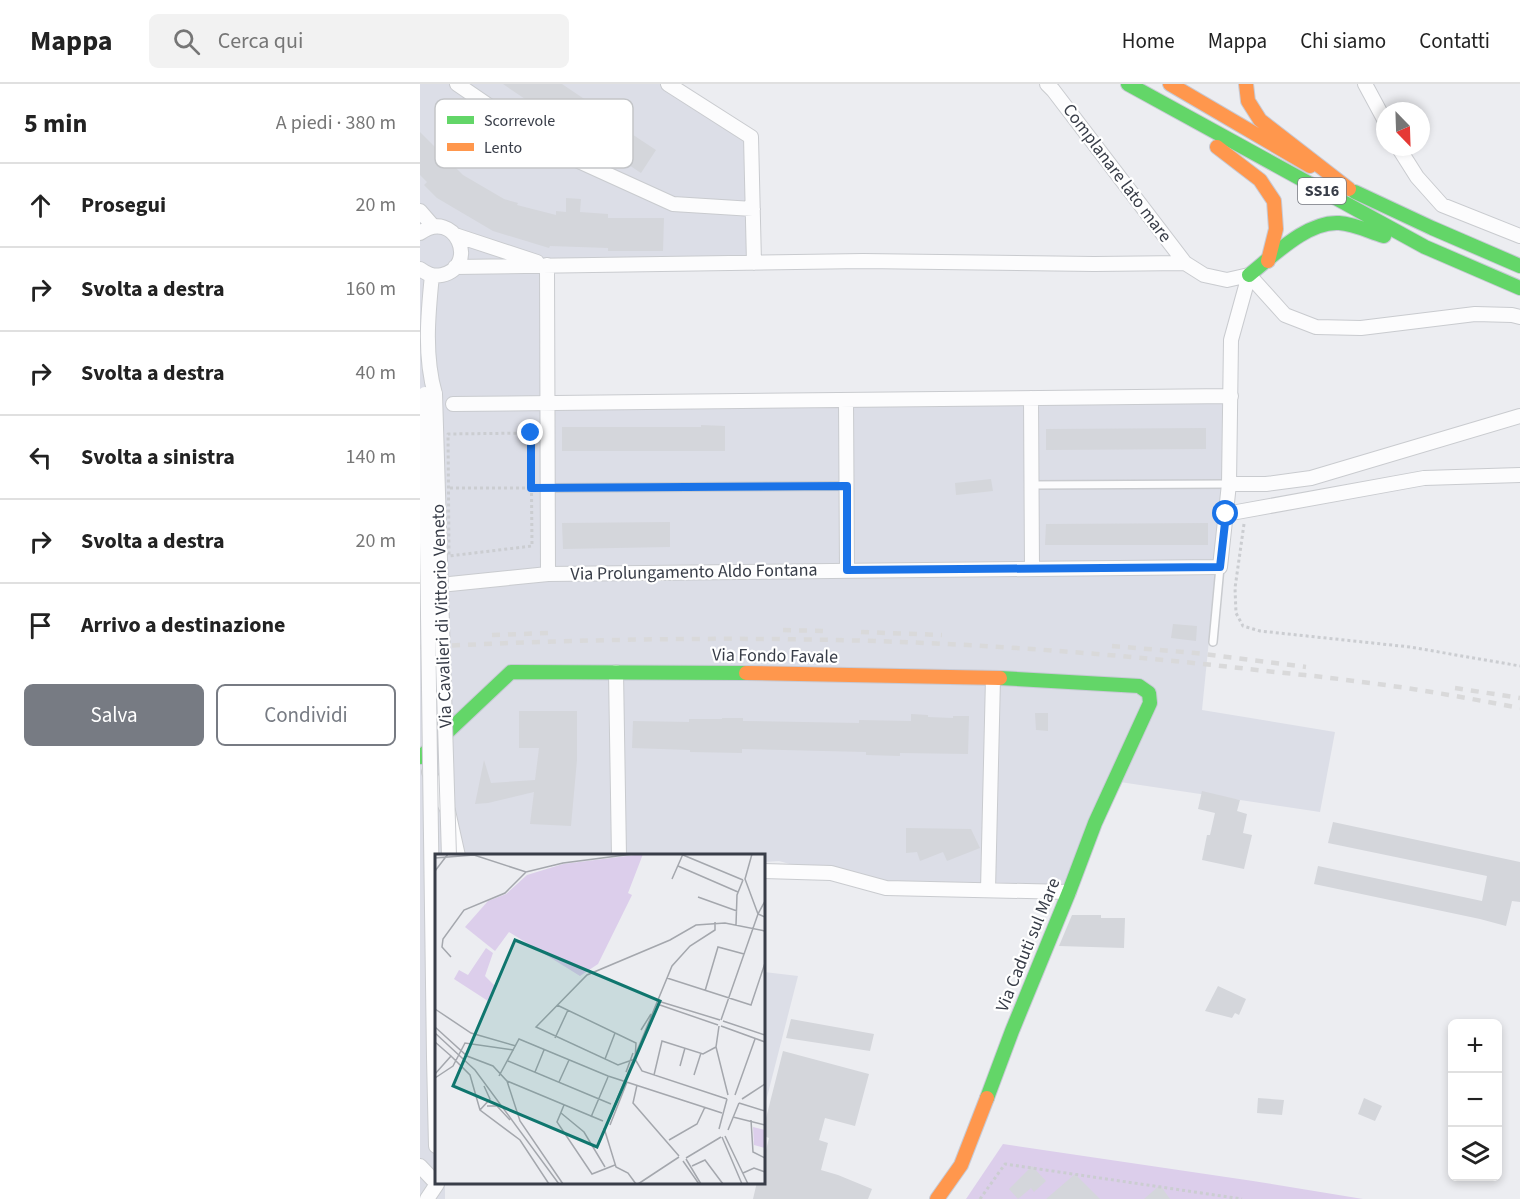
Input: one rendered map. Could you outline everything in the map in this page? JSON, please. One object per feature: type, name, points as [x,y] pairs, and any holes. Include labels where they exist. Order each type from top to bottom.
[{"type":"main road","name":"SS16","points":[[1128,84],[1425,247],[1520,288]]},
{"type":"main road","name":"SS16","points":[[1170,84],[1349,189],[1520,266]]},
{"type":"main road","name":"SS16","points":[[1246,84],[1248,101],[1260,120],[1349,189]]},
{"type":"main road","name":"SS16","points":[[1149,96],[1260,180],[1274,201],[1276,229],[1268,261]]},
{"type":"main road","name":"SS16","points":[[1249,275],[1299,236],[1318,225],[1338,223],[1425,247]]},
{"type":"main road","name":"Via Fondo Favale","points":[[421,756],[511,672],[767,673],[993,678],[1139,687],[1149,693],[1149,703]]},
{"type":"main road","name":"Via Caduti sul Mare","points":[[937,1199],[961,1165],[1095,824],[1149,703]]},
{"type":"street","points":[[457,84],[479,99]]},
{"type":"street","points":[[668,84],[751,137],[754,262]]},
{"type":"street","name":"Complanare lato mare","points":[[1047,84],[1185,263]]},
{"type":"street","points":[[1365,84],[1376,104]]},
{"type":"street","points":[[1404,156],[1417,177],[1442,205],[1520,236]]},
{"type":"street","points":[[594,168],[673,204],[753,209]]},
{"type":"street","points":[[420,211],[433,226],[448,229],[455,235],[461,250],[455,267],[444,274],[426,272]]},
{"type":"street","points":[[420,233],[433,226]]},
{"type":"street","points":[[455,235],[547,265]]},
{"type":"street","points":[[455,267],[863,261],[1185,263],[1204,275],[1227,280],[1249,275]]},
{"type":"street","points":[[547,265],[549,574]]},
{"type":"street","name":"Via Cavalieri di Vittorio Veneto","points":[[426,272],[449,854]]},
{"type":"street","points":[[1249,275],[1285,315],[1316,327],[1361,328],[1475,314],[1520,317]]},
{"type":"street","points":[[1220,567],[1229,484],[1232,340],[1249,275]]},
{"type":"street","name":"Via Cavalieri di Vittorio Veneto","points":[[430,394],[435,1102]]},
{"type":"street","points":[[453,404],[1231,396]]},
{"type":"street","points":[[1030,398],[1032,569]]},
{"type":"street","points":[[846,400],[847,570]]},
{"type":"street","points":[[1229,484],[1266,484],[1311,478],[1520,416]]},
{"type":"street","points":[[1226,514],[1424,478],[1520,475]]},
{"type":"street","name":"Via Prolungamento Aldo Fontana","points":[[421,587],[549,574],[1220,567]]},
{"type":"street","points":[[616,672],[619,854]]},
{"type":"street","points":[[988,890],[993,678]]},
{"type":"street","points":[[421,756],[448,811],[458,854]]},
{"type":"street","points":[[765,871],[831,873],[886,888],[1069,892]]},
{"type":"street","points":[[420,1166],[435,1181]]},
{"type":"street","points":[[427,1199],[436,1184]]},
{"type":"lane","points":[[1031,485],[1229,484]]},
{"type":"lane","points":[[548,488],[847,486]]},
{"type":"lane","points":[[1213,642],[1220,567]]},
{"type":"path","points":[[448,434],[531,433],[532,546],[449,556]]},
{"type":"path","points":[[448,488],[548,488]]},
{"type":"path","points":[[1246,510],[1235,588],[1236,613],[1243,626],[1260,631],[1410,647],[1520,666]]},
{"type":"path","points":[[980,1199],[1005,1164],[1242,1199]]},
{"type":"shaded area","points":[[420,84],[678,84],[752,134],[757,263],[548,265],[549,405],[1233,400],[1202,710],[1335,732],[1320,812],[1120,782],[1069,897],[864,885],[779,861],[765,862],[765,854],[435,854],[435,1184],[445,1184],[445,1199],[420,1199]]},
{"type":"shaded area","points":[[765,972],[798,976],[765,1105]]},
{"type":"shaded area","points":[[1003,1144],[1253,1181],[1363,1199],[966,1199]]},
{"type":"building","points":[[503,84],[562,84],[584,99],[525,99]]},
{"type":"building","points":[[420,132],[435,147],[435,168],[456,168],[463,175],[504,199],[518,203],[517,205],[556,215],[556,211],[566,212],[566,198],[581,199],[580,212],[608,214],[608,218],[664,218],[663,251],[608,251],[608,248],[550,246],[549,248],[493,231],[437,198],[424,185],[427,182],[420,175]]},
{"type":"building","points":[[633,135],[656,150],[641,173],[633,168]]},
{"type":"building","points":[[701,425],[725,426],[725,451],[562,451],[562,427],[701,427]]},
{"type":"building","points":[[1206,428],[1206,449],[1046,450],[1046,429]]},
{"type":"building","points":[[991,479],[993,491],[956,495],[955,483]]},
{"type":"building","points":[[670,522],[670,547],[563,549],[562,523]]},
{"type":"building","points":[[1208,523],[1208,545],[1045,545],[1046,524]]},
{"type":"building","points":[[1173,624],[1197,626],[1196,641],[1171,638]]},
{"type":"building","points":[[519,711],[577,711],[577,760],[571,826],[530,824],[534,792],[475,804],[484,760],[491,783],[535,780],[539,748],[519,748]]},
{"type":"building","points":[[1035,713],[1048,713],[1048,731],[1036,730]]},
{"type":"building","points":[[911,714],[953,718],[953,716],[969,716],[968,754],[900,753],[900,756],[866,755],[866,752],[742,749],[742,753],[632,748],[633,721],[689,722],[689,719],[743,718],[743,721],[859,723],[859,720],[911,721]]},
{"type":"building","points":[[1202,791],[1240,800],[1237,811],[1247,814],[1243,833],[1252,835],[1244,869],[1202,860],[1207,835],[1210,835],[1215,813],[1198,809]]},
{"type":"building","points":[[1333,822],[1520,862],[1520,902],[1512,901],[1506,926],[1314,884],[1318,866],[1482,901],[1487,876],[1328,843]]},
{"type":"building","points":[[906,828],[971,829],[980,848],[947,861],[943,852],[920,861],[917,852],[906,853]]},
{"type":"building","points":[[1072,915],[1125,918],[1124,948],[1059,946]]},
{"type":"building","points":[[1218,986],[1246,999],[1239,1015],[1235,1013],[1232,1018],[1205,1011]]},
{"type":"building","points":[[791,1019],[874,1034],[870,1051],[786,1038]]},
{"type":"building","points":[[783,1051],[869,1074],[855,1126],[825,1118],[819,1140],[828,1143],[821,1170],[872,1189],[868,1199],[753,1199],[757,1184],[765,1184],[765,1154],[769,1138],[765,1136],[765,1122]]},
{"type":"building","points":[[1258,1098],[1284,1100],[1282,1115],[1257,1113]]},
{"type":"building","points":[[1364,1098],[1382,1106],[1375,1121],[1358,1114]]},
{"type":"building","points":[[1032,1166],[1046,1181],[1034,1192],[1031,1188],[1018,1199],[1009,1189]]},
{"type":"building","points":[[1075,1174],[1100,1199],[1046,1199]]},
{"type":"building","points":[[1160,1185],[1170,1199],[1144,1199]]},
{"type":"railway","points":[[783,630],[825,631]]},
{"type":"railway","points":[[861,632],[942,635]]},
{"type":"railway","points":[[492,635],[549,633]]},
{"type":"railway","points":[[420,647],[680,639],[887,641],[988,646],[1139,658],[1331,678],[1421,690],[1520,708]]},
{"type":"railway","points":[[1112,646],[1195,653],[1306,667]]},
{"type":"railway","points":[[1455,688],[1520,698]]},
{"type":"traffic: fast","points":[[1128,84],[1425,247],[1520,288]]},
{"type":"traffic: fast","points":[[1355,192],[1520,266]]},
{"type":"traffic: fast","points":[[1249,275],[1291,241],[1327,224],[1351,225],[1384,236]]},
{"type":"traffic: fast","points":[[420,755],[421,757],[511,672],[746,673]]},
{"type":"traffic: fast","points":[[987,1098],[1095,823],[1150,703],[1149,693],[1139,686],[1000,678]]},
{"type":"traffic: slow","points":[[1170,84],[1310,166]]},
{"type":"traffic: slow","points":[[1246,84],[1248,101],[1260,120],[1349,189]]},
{"type":"traffic: slow","points":[[1217,147],[1260,180],[1274,201],[1276,229],[1268,261]]},
{"type":"traffic: slow","points":[[746,673],[1000,678]]},
{"type":"traffic: slow","points":[[937,1199],[961,1165],[987,1098]]},
{"type":"route","points":[[531,433],[531,488],[847,486],[847,570],[1220,567],[1226,514]]}]
